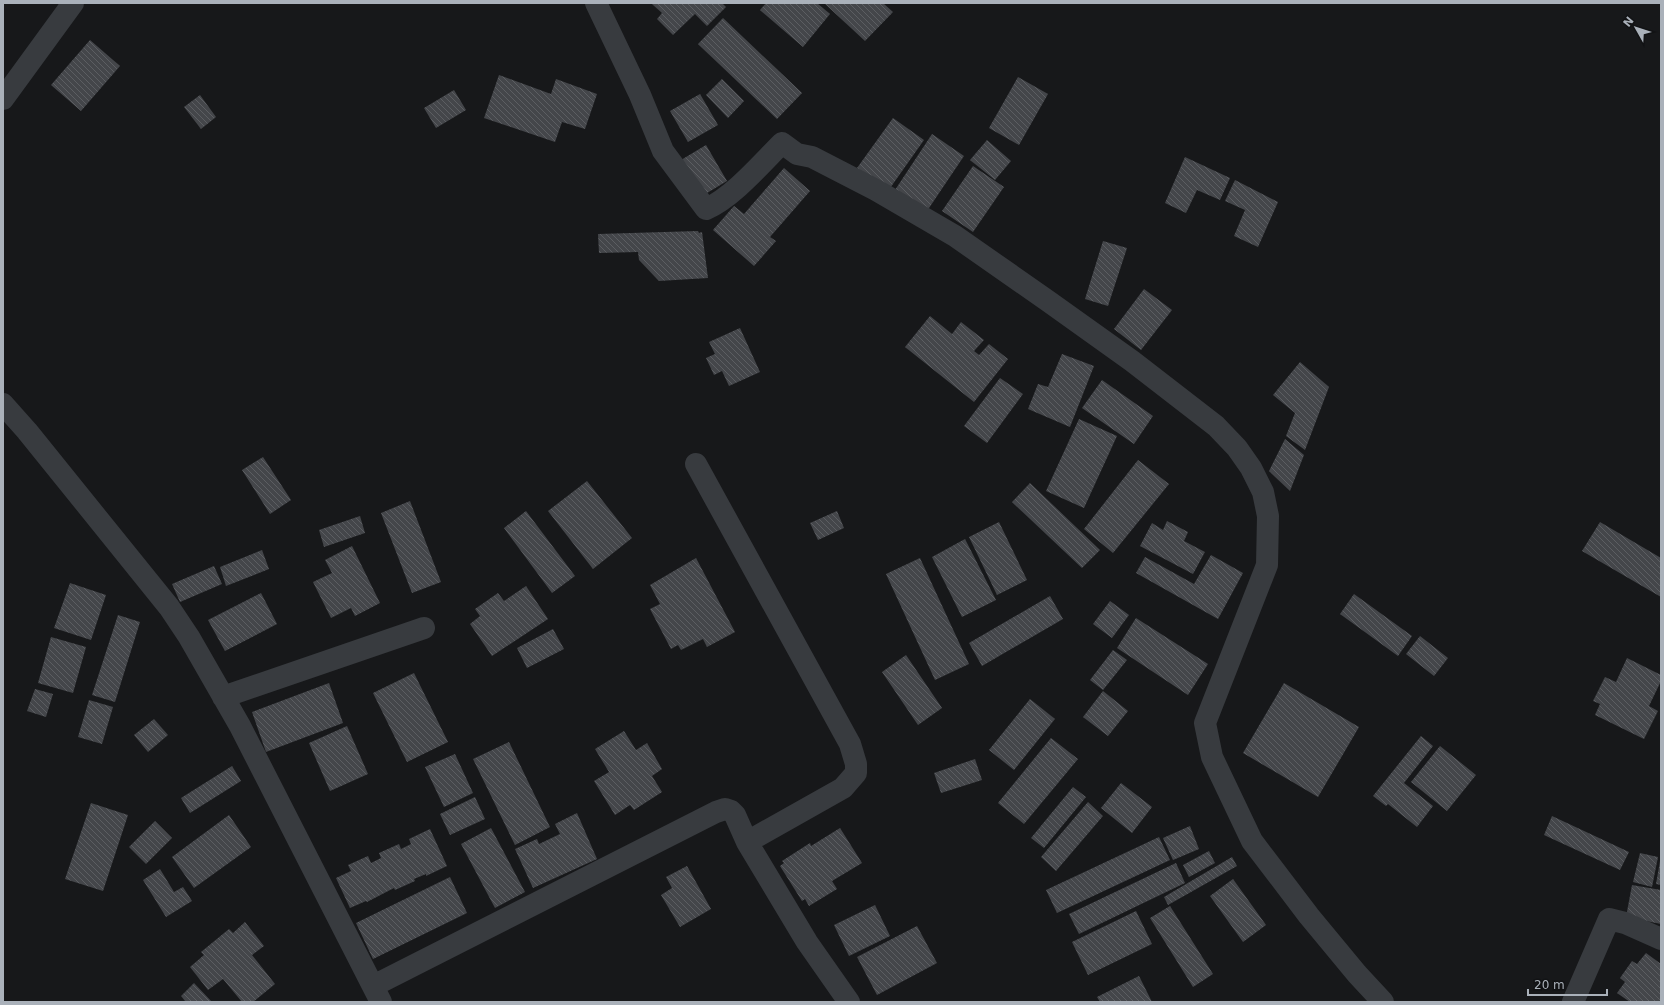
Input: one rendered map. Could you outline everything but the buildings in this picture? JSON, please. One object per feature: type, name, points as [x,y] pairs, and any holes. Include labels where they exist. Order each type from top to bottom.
[{"type":"street","points":[[3,99],[73,3]]},
{"type":"street","points":[[596,3],[640,95],[663,151],[706,209],[728,196],[782,143],[797,154],[812,157],[876,190],[955,236],[1132,362],[1216,426],[1237,448],[1251,468],[1263,492],[1268,516],[1267,565],[1205,723],[1212,757],[1252,840],[1309,916],[1357,974],[1383,1002]]},
{"type":"street","points":[[3,404],[27,431],[169,606],[189,636],[223,697],[377,994],[716,812],[725,809],[731,811],[735,815],[747,842],[807,942],[849,1002]]},
{"type":"street","points":[[696,464],[850,744],[856,764],[856,773],[843,788],[747,842]]},
{"type":"street","points":[[223,697],[424,628]]},
{"type":"street","points":[[1573,1002],[1609,919],[1625,923],[1661,939]]}]
